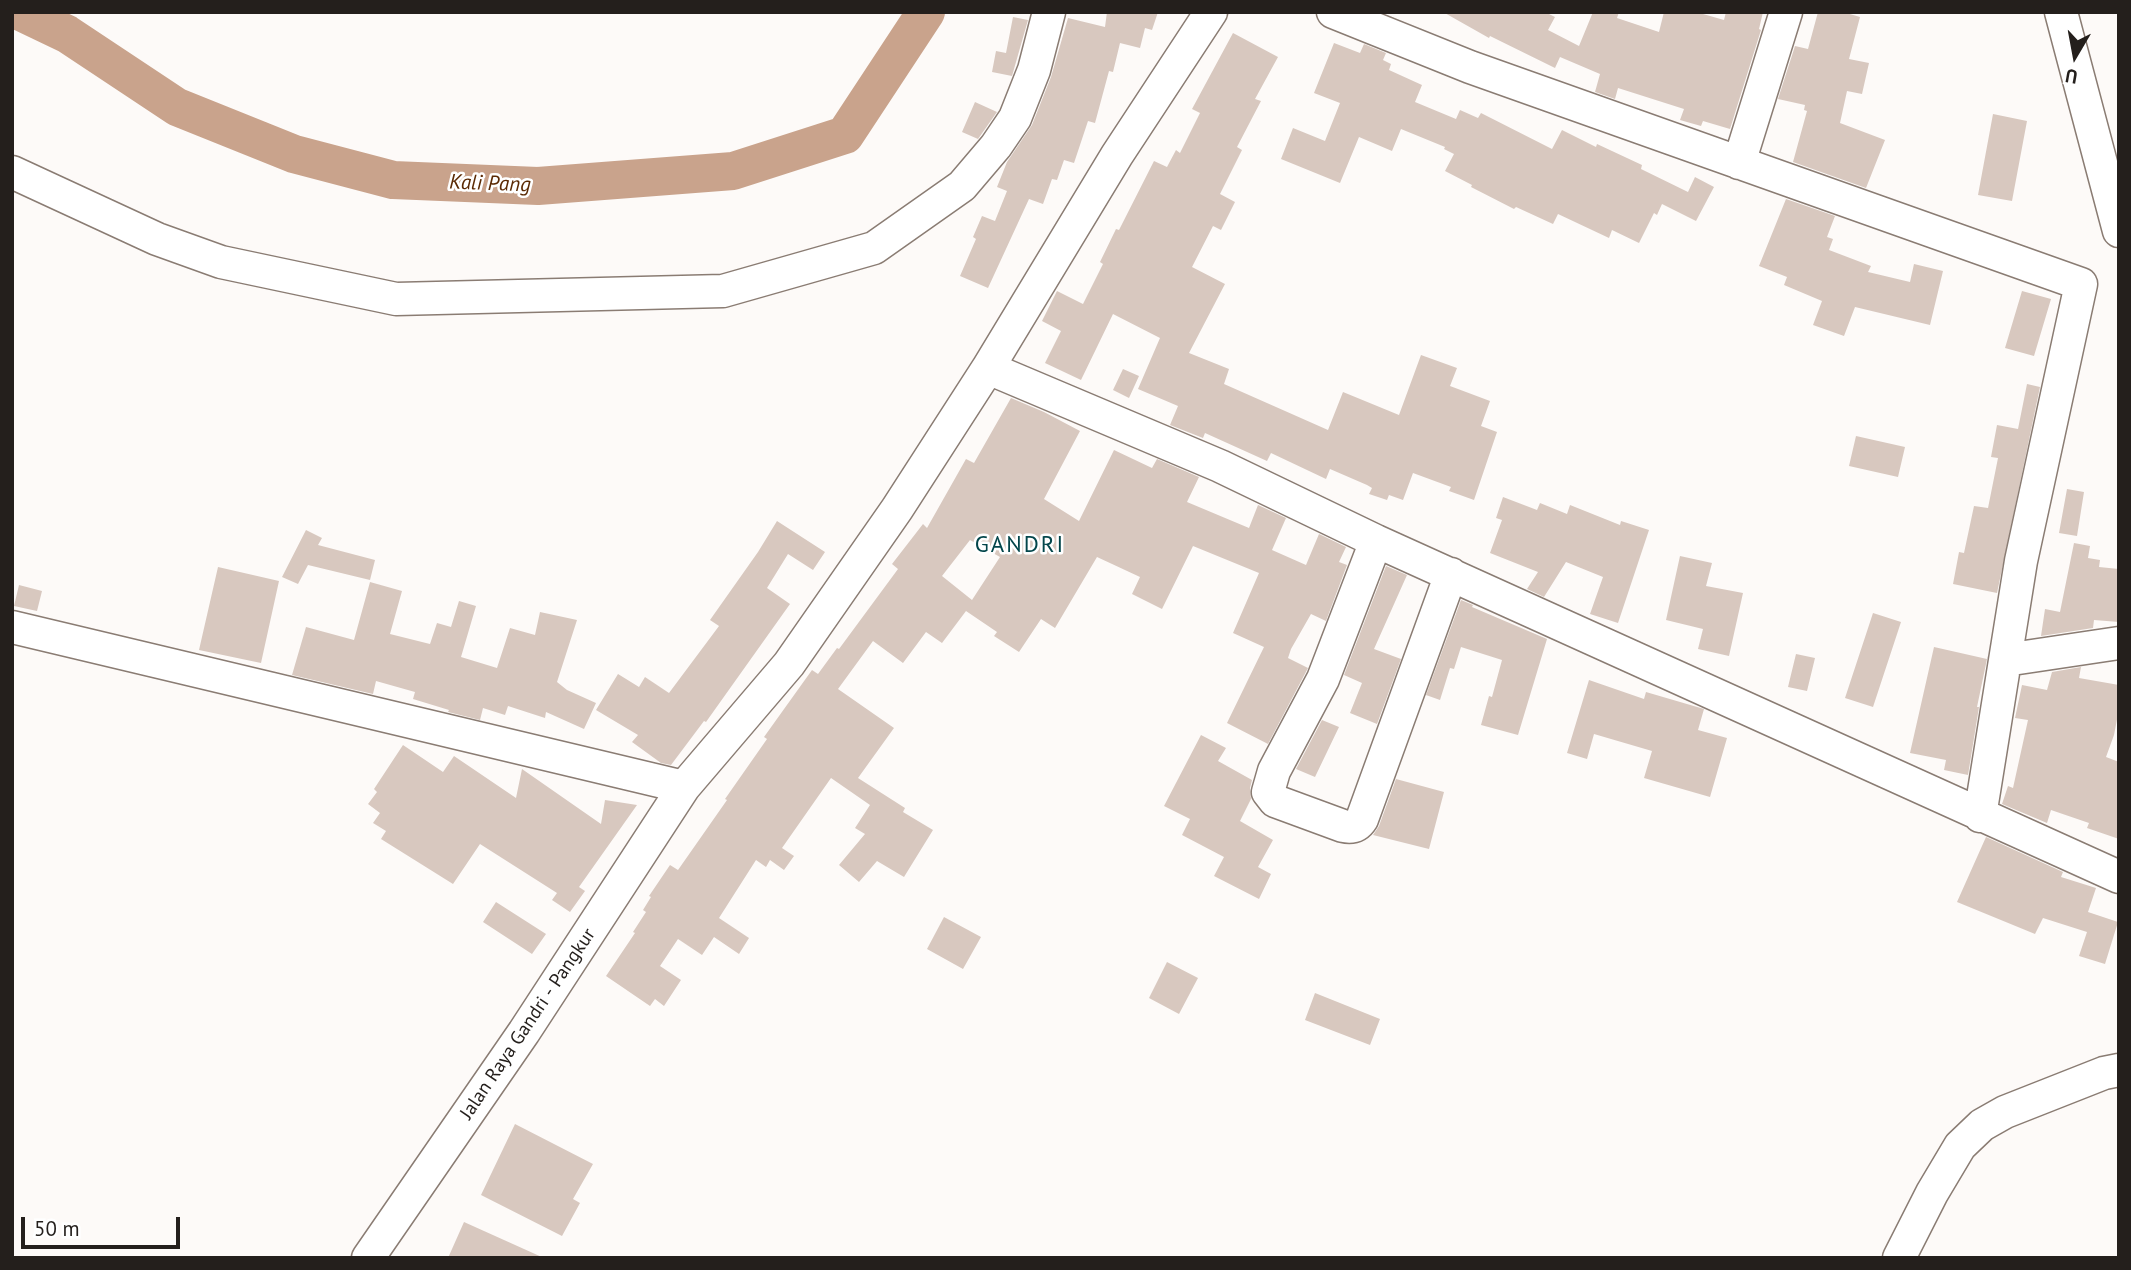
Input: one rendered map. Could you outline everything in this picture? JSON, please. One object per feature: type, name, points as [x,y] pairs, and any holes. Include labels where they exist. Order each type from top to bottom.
[{"type":"street","points":[[12,172],[157,239],[222,262],[396,299],[723,291],[874,248],[961,186],[996,146],[1015,118],[1034,70],[1049,12]]},
{"type":"street","name":"Jalan Raya Gandri - Pangkur","points":[[368,1258],[524,1032],[684,787],[789,664],[897,509],[988,368],[1117,155],[1210,12]]},
{"type":"street","points":[[1333,12],[1470,67],[2081,284],[2021,561],[1980,816]]},
{"type":"street","points":[[1738,163],[1786,12]]},
{"type":"street","points":[[2061,12],[2119,231]]},
{"type":"street","points":[[988,368],[1220,466],[1376,541],[2119,877]]},
{"type":"street","points":[[1376,541],[1323,679],[1273,771],[1268,792],[1275,800],[1343,826],[1359,825],[1451,575]]},
{"type":"street","points":[[12,627],[684,787]]},
{"type":"street","points":[[2005,660],[2119,643]]},
{"type":"street","points":[[1899,1258],[1932,1193],[1960,1146],[1982,1125],[2005,1112],[2104,1073],[2119,1070]]},
{"type":"building","points":[[1107,12],[1158,12],[1152,30],[1145,28],[1140,48],[1120,43],[1113,72],[1109,71],[1095,123],[1088,121],[1074,163],[1064,160],[1057,180],[1052,179],[1043,204],[1029,199],[988,288],[960,276],[976,239],[973,237],[982,216],[995,221],[1007,191],[997,187],[1007,162],[1032,125],[1051,77],[1068,18],[1105,27]]},
{"type":"building","points":[[1443,12],[1545,12],[1555,17],[1548,30],[1579,46],[1593,12],[1619,12],[1617,18],[1659,32],[1664,12],[1696,12],[1724,20],[1726,12],[1763,12],[1761,30],[1730,129],[1703,121],[1701,126],[1680,120],[1684,109],[1618,88],[1615,99],[1595,92],[1600,74],[1560,57],[1555,68],[1490,36],[1489,38]]},
{"type":"building","points":[[1818,12],[1843,12],[1860,17],[1849,59],[1869,63],[1862,94],[1847,91],[1840,123],[1885,140],[1866,188],[1793,162],[1807,111],[1804,110],[1805,105],[1778,99],[1795,46],[1808,49]]},
{"type":"building","points":[[1013,17],[1028,20],[1012,76],[992,72],[996,51],[1006,53]]},
{"type":"building","points":[[1233,33],[1278,57],[1255,99],[1261,101],[1237,147],[1242,150],[1220,194],[1235,202],[1221,230],[1213,226],[1192,267],[1225,284],[1189,353],[1229,369],[1224,384],[1328,430],[1343,392],[1399,415],[1421,355],[1457,368],[1450,386],[1490,401],[1481,426],[1497,432],[1474,500],[1449,491],[1451,487],[1413,473],[1403,500],[1389,495],[1387,500],[1369,494],[1372,488],[1367,485],[1330,469],[1326,479],[1271,453],[1267,461],[1205,433],[1203,438],[1170,425],[1178,406],[1138,389],[1160,338],[1113,314],[1081,380],[1045,363],[1061,331],[1042,321],[1057,291],[1083,304],[1103,264],[1100,262],[1116,229],[1119,230],[1154,161],[1167,167],[1176,150],[1180,153],[1200,113],[1192,109]]},
{"type":"building","points":[[1334,43],[1360,53],[1364,44],[1386,53],[1383,60],[1391,64],[1389,70],[1422,85],[1415,102],[1456,119],[1460,110],[1478,118],[1481,113],[1552,149],[1562,130],[1642,165],[1641,169],[1688,192],[1695,177],[1714,187],[1696,221],[1662,204],[1657,215],[1654,213],[1639,243],[1612,230],[1609,238],[1558,214],[1553,224],[1516,207],[1514,209],[1445,171],[1454,154],[1444,149],[1445,147],[1401,129],[1392,151],[1359,137],[1340,183],[1281,159],[1293,128],[1325,141],[1340,103],[1314,93]]},
{"type":"building","points":[[975,102],[997,112],[978,139],[962,132]]},
{"type":"building","points":[[1993,114],[2027,121],[2012,201],[1978,195]]},
{"type":"building","points":[[1786,199],[1835,216],[1827,237],[1833,239],[1829,250],[1871,266],[1868,272],[1910,282],[1914,264],[1943,271],[1930,325],[1855,307],[1844,336],[1813,325],[1822,301],[1784,285],[1787,277],[1759,266]]},
{"type":"building","points":[[2022,291],[2051,299],[2034,356],[2005,348]]},
{"type":"building","points":[[1123,369],[1139,376],[1129,398],[1113,390]]},
{"type":"building","points":[[2027,384],[2040,387],[1997,593],[1953,584],[1959,552],[1964,553],[1974,506],[1988,508],[1998,458],[1991,457],[1997,425],[2018,429]]},
{"type":"building","points":[[1011,398],[1080,431],[1044,499],[1079,521],[1114,450],[1152,468],[1157,459],[1199,477],[1187,502],[1249,528],[1258,505],[1286,518],[1272,550],[1306,565],[1319,534],[1346,547],[1339,562],[1347,565],[1326,621],[1311,614],[1291,649],[1288,658],[1308,668],[1268,744],[1227,723],[1264,647],[1233,633],[1259,573],[1193,546],[1162,609],[1132,594],[1140,577],[1097,557],[1055,628],[1041,619],[1019,652],[994,636],[997,632],[966,611],[942,643],[926,632],[903,663],[873,641],[838,689],[894,728],[858,778],[905,808],[903,812],[933,830],[904,877],[877,861],[859,882],[839,865],[865,834],[855,828],[870,805],[831,778],[782,848],[794,856],[784,870],[770,860],[766,867],[756,860],[719,918],[749,938],[739,954],[714,937],[702,955],[678,939],[660,966],[681,980],[664,1006],[655,999],[650,1006],[606,976],[635,933],[633,932],[646,912],[643,910],[651,897],[649,896],[670,865],[678,870],[767,739],[764,737],[812,670],[818,674],[898,569],[892,564],[923,524],[927,528],[966,459],[974,463]],"holes":[[[970,540],[1000,557],[972,600],[942,576]]]},
{"type":"building","points":[[1856,436],[1905,447],[1898,477],[1849,466]]},
{"type":"building","points":[[2067,489],[2084,492],[2077,536],[2059,533]]},
{"type":"building","points":[[1503,497],[1537,510],[1540,503],[1567,514],[1570,505],[1620,525],[1621,521],[1649,530],[1618,623],[1590,614],[1603,577],[1566,562],[1544,597],[1527,589],[1538,572],[1490,553],[1502,520],[1496,518]]},
{"type":"building","points":[[777,521],[825,552],[813,570],[788,554],[767,588],[790,604],[706,722],[704,721],[671,765],[661,763],[632,742],[638,735],[596,710],[618,674],[639,687],[645,677],[669,693],[719,626],[710,620]]},
{"type":"building","points":[[306,530],[322,538],[318,545],[375,560],[370,580],[308,565],[298,584],[282,577]]},
{"type":"building","points":[[2074,543],[2090,546],[2088,558],[2100,560],[2099,567],[2119,569],[2119,622],[2094,620],[2093,628],[2041,636],[2045,609],[2060,612]]},
{"type":"building","points":[[1680,556],[1712,563],[1706,586],[1743,593],[1729,656],[1698,649],[1703,629],[1666,620]]},
{"type":"building","points":[[1386,566],[1407,575],[1374,649],[1401,659],[1377,724],[1350,713],[1362,683],[1344,675]]},
{"type":"building","points":[[218,567],[279,581],[261,663],[199,650]]},
{"type":"building","points":[[370,582],[402,591],[390,634],[430,644],[437,623],[451,627],[459,601],[476,606],[461,657],[497,668],[510,628],[535,635],[540,612],[577,620],[557,682],[567,690],[596,703],[584,729],[546,712],[545,718],[508,706],[505,715],[483,708],[480,720],[413,699],[415,692],[376,681],[373,694],[292,675],[306,627],[354,640]]},
{"type":"building","points":[[19,585],[42,591],[37,611],[14,606]]},
{"type":"building","points":[[1461,600],[1547,639],[1518,735],[1481,725],[1502,660],[1461,647],[1454,669],[1450,668],[1440,700],[1426,695]]},
{"type":"building","points":[[1873,613],[1901,622],[1873,707],[1845,698]]},
{"type":"building","points":[[1934,647],[1987,659],[1977,707],[1968,775],[1944,770],[1946,760],[1910,753]]},
{"type":"building","points":[[1796,654],[1815,658],[1807,691],[1788,687]]},
{"type":"building","points":[[2081,667],[2079,678],[2119,685],[2119,709],[2106,757],[2119,762],[2119,839],[2087,828],[2089,823],[2051,810],[2047,823],[2002,804],[2008,786],[2013,788],[2028,720],[2015,718],[2022,685],[2047,690],[2052,672]]},
{"type":"building","points":[[1589,680],[1644,699],[1646,692],[1704,709],[1698,730],[1727,738],[1710,797],[1644,778],[1652,751],[1594,734],[1587,759],[1567,753]]},
{"type":"building","points":[[1322,720],[1339,727],[1315,777],[1296,769]]},
{"type":"building","points":[[1201,735],[1226,748],[1218,761],[1252,780],[1251,799],[1240,821],[1273,840],[1258,867],[1271,874],[1259,899],[1214,876],[1224,857],[1182,835],[1190,819],[1164,806]]},
{"type":"building","points":[[403,745],[443,772],[454,756],[516,798],[522,769],[601,824],[605,800],[637,805],[579,887],[585,891],[570,912],[552,900],[557,893],[480,844],[453,884],[381,839],[386,831],[373,823],[380,813],[368,804],[377,792],[374,789]]},
{"type":"building","points":[[1396,779],[1444,792],[1429,849],[1373,835],[1379,826]]},
{"type":"building","points":[[1986,837],[2063,872],[2061,877],[2096,888],[2088,912],[2118,922],[2105,964],[2079,956],[2087,932],[2043,918],[2035,934],[1957,902]]},
{"type":"building","points":[[496,902],[546,934],[532,954],[483,922]]},
{"type":"building","points":[[944,917],[981,937],[963,969],[927,949]]},
{"type":"building","points":[[1167,962],[1198,978],[1179,1014],[1149,998]]},
{"type":"building","points":[[1315,993],[1380,1019],[1370,1045],[1305,1020]]},
{"type":"building","points":[[515,1124],[593,1164],[573,1199],[580,1203],[562,1236],[481,1195]]},
{"type":"building","points":[[464,1222],[544,1258],[448,1258]]},
{"type":"waterway","name":"Kali Pang","points":[[21,12],[67,34],[177,107],[294,154],[393,180],[538,186],[733,171],[845,135],[926,12]]},
{"type":"district","name":"GANDRI","points":[[1020,545]]}]
